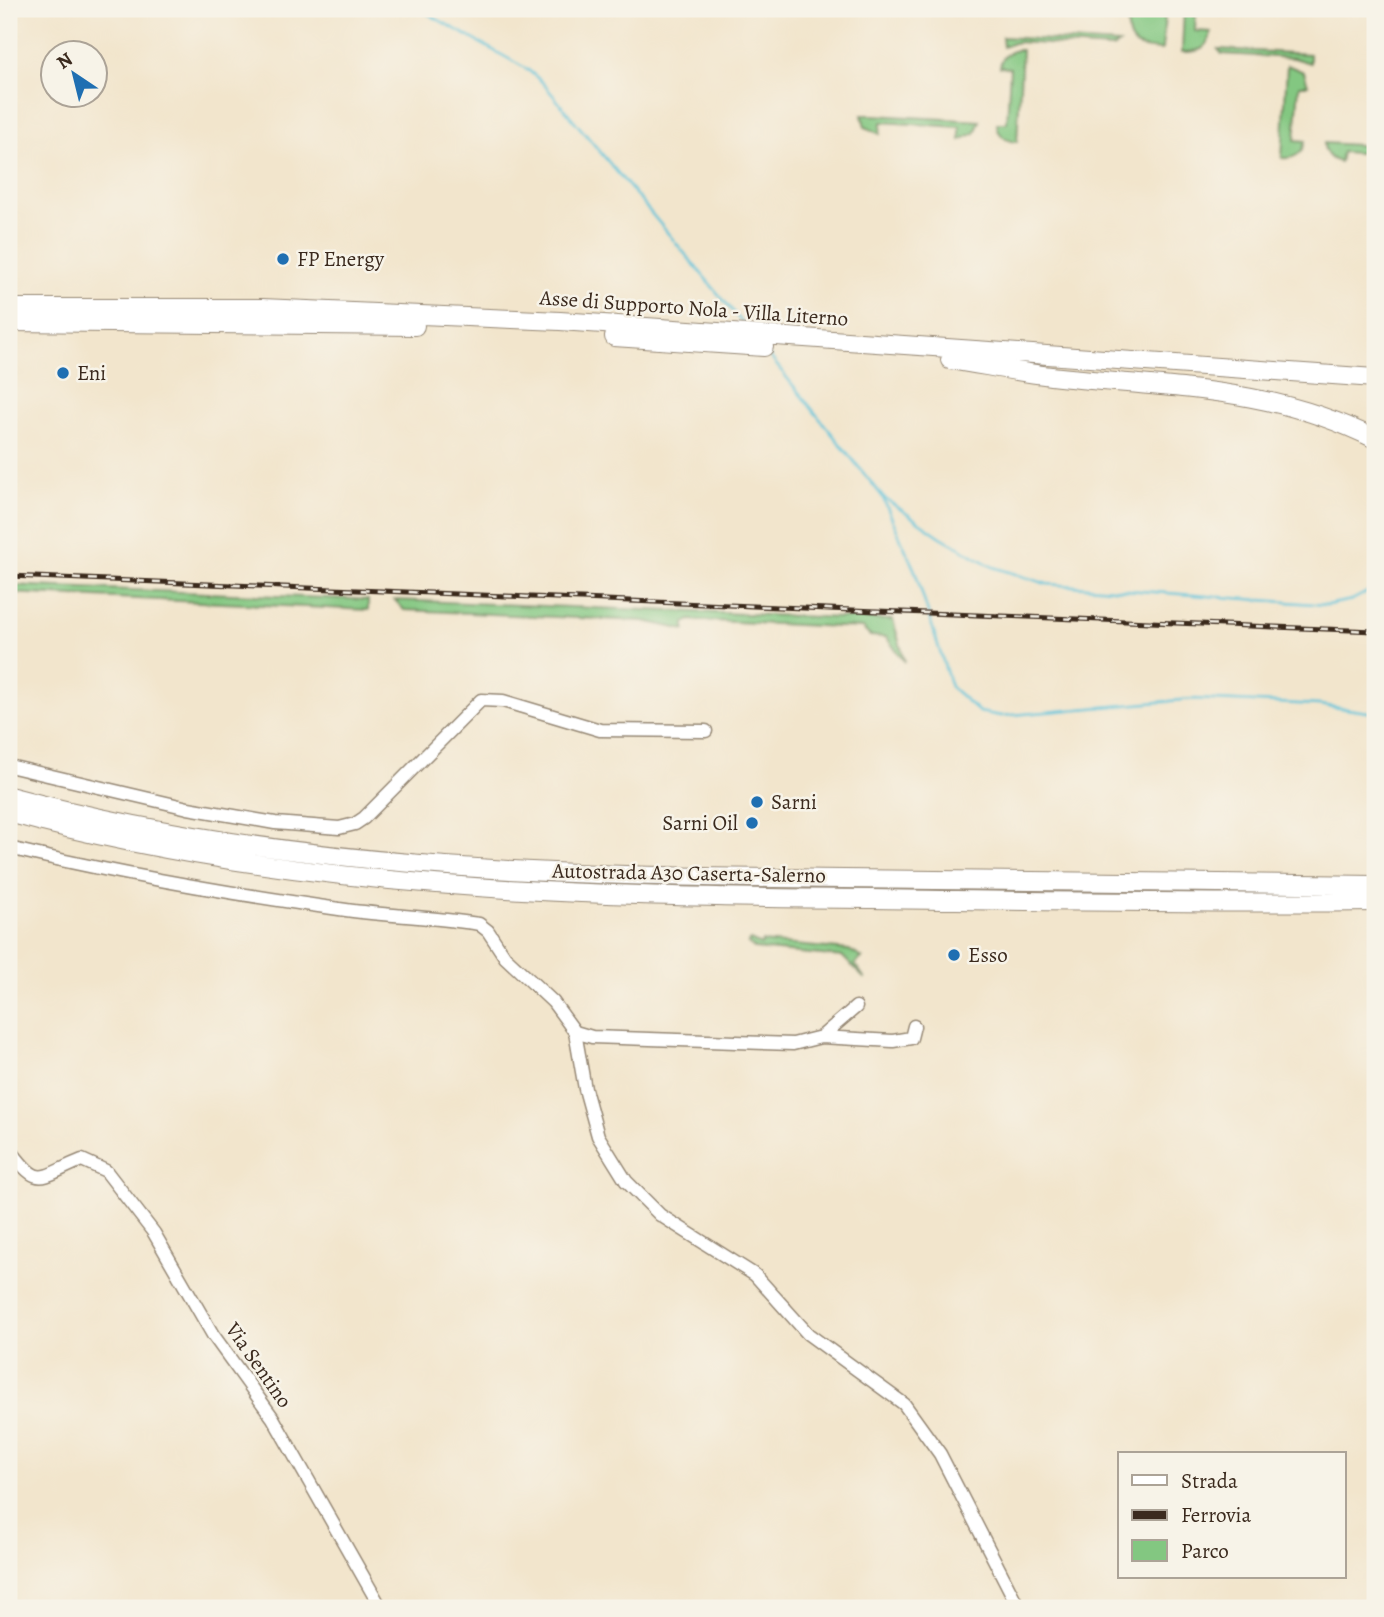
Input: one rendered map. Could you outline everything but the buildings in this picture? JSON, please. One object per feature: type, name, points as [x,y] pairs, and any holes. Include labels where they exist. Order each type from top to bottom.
[{"type":"highway","name":"Asse di Supporto Nola - Villa Literno","points":[[9,308],[262,308],[816,345],[1375,378]]},
{"type":"highway","name":"Asse di Supporto Nola - Villa Literno","points":[[9,322],[438,327],[702,337]]},
{"type":"highway","name":"Asse di Supporto Nola - Villa Literno","points":[[816,345],[950,360],[1375,389]]},
{"type":"highway","points":[[950,360],[1051,376],[1164,384],[1242,394],[1311,411],[1375,439]]},
{"type":"highway","name":"Autostrada A30 Caserta-Salerno","points":[[9,796],[64,811],[232,845],[484,870],[657,877],[1375,885]]},
{"type":"highway","name":"Autostrada A30 Caserta-Salerno","points":[[9,813],[63,828],[255,867],[487,889],[659,898],[1375,902]]},
{"type":"street","points":[[9,766],[188,808],[275,822],[339,828],[355,824],[364,818],[481,700],[503,701],[600,730],[706,731]]},
{"type":"street","points":[[9,848],[88,867],[202,888],[347,910],[479,924],[488,931],[505,957],[553,1002],[575,1032],[585,1089],[598,1136],[626,1181],[660,1215],[755,1275],[808,1334],[876,1380],[904,1404],[940,1454],[1019,1608]]},
{"type":"street","points":[[821,1037],[856,1007]]},
{"type":"street","points":[[575,1032],[616,1039],[793,1044],[821,1037],[893,1041],[911,1038],[914,1026]]},
{"type":"street","name":"Via Sentino","points":[[9,1148],[25,1170],[36,1177],[48,1176],[86,1160],[106,1171],[141,1215],[172,1262],[213,1335],[275,1421],[380,1608]]},
{"type":"green space","points":[[1184,9],[1196,9],[1195,31],[1211,32],[1208,43],[1202,49],[1182,52]]},
{"type":"green space","points":[[1139,13],[1165,15],[1162,50],[1141,48],[1132,42],[1128,23]]},
{"type":"green space","points":[[1002,37],[1119,44],[1112,48],[1017,42],[1003,47]]},
{"type":"green space","points":[[1218,49],[1310,54],[1310,63],[1294,58],[1222,54]]},
{"type":"green space","points":[[1022,50],[1017,142],[1003,137],[997,123],[1007,123],[1010,68],[1000,67],[1007,54]]},
{"type":"green space","points":[[1287,65],[1304,72],[1308,85],[1299,85],[1295,140],[1305,141],[1297,155],[1282,158]]},
{"type":"green space","points":[[862,115],[980,121],[975,133],[960,140],[960,127],[881,122],[880,134],[865,127]]},
{"type":"green space","points":[[1324,143],[1375,146],[1375,154],[1342,152],[1340,162],[1328,155]]},
{"type":"green space","points":[[9,585],[368,600],[368,610],[9,593]]},
{"type":"green space","points":[[395,600],[893,620],[905,662],[886,637],[870,636],[862,628],[690,620],[685,623],[685,630],[644,621],[404,610]]},
{"type":"green space","points":[[750,940],[761,945],[762,942],[849,950],[862,958],[855,964],[865,979],[843,957],[755,949],[748,943]]},
{"type":"waterway","points":[[419,9],[527,69],[542,82],[745,326]]},
{"type":"waterway","points":[[767,353],[882,496],[915,571],[951,687],[979,712],[1001,716],[1193,699],[1319,705],[1375,713]]},
{"type":"waterway","points":[[884,498],[941,537],[993,567],[1047,584],[1327,605],[1352,600],[1375,588]]},
{"type":"railway","points":[[9,576],[1375,631]]},
{"type":"place","name":"FP Energy","points":[[283,259]]},
{"type":"place","name":"Eni","points":[[63,373]]},
{"type":"place","name":"Sarni","points":[[757,802]]},
{"type":"place","name":"Sarni Oil","points":[[752,823]]},
{"type":"place","name":"Esso","points":[[954,955]]}]
